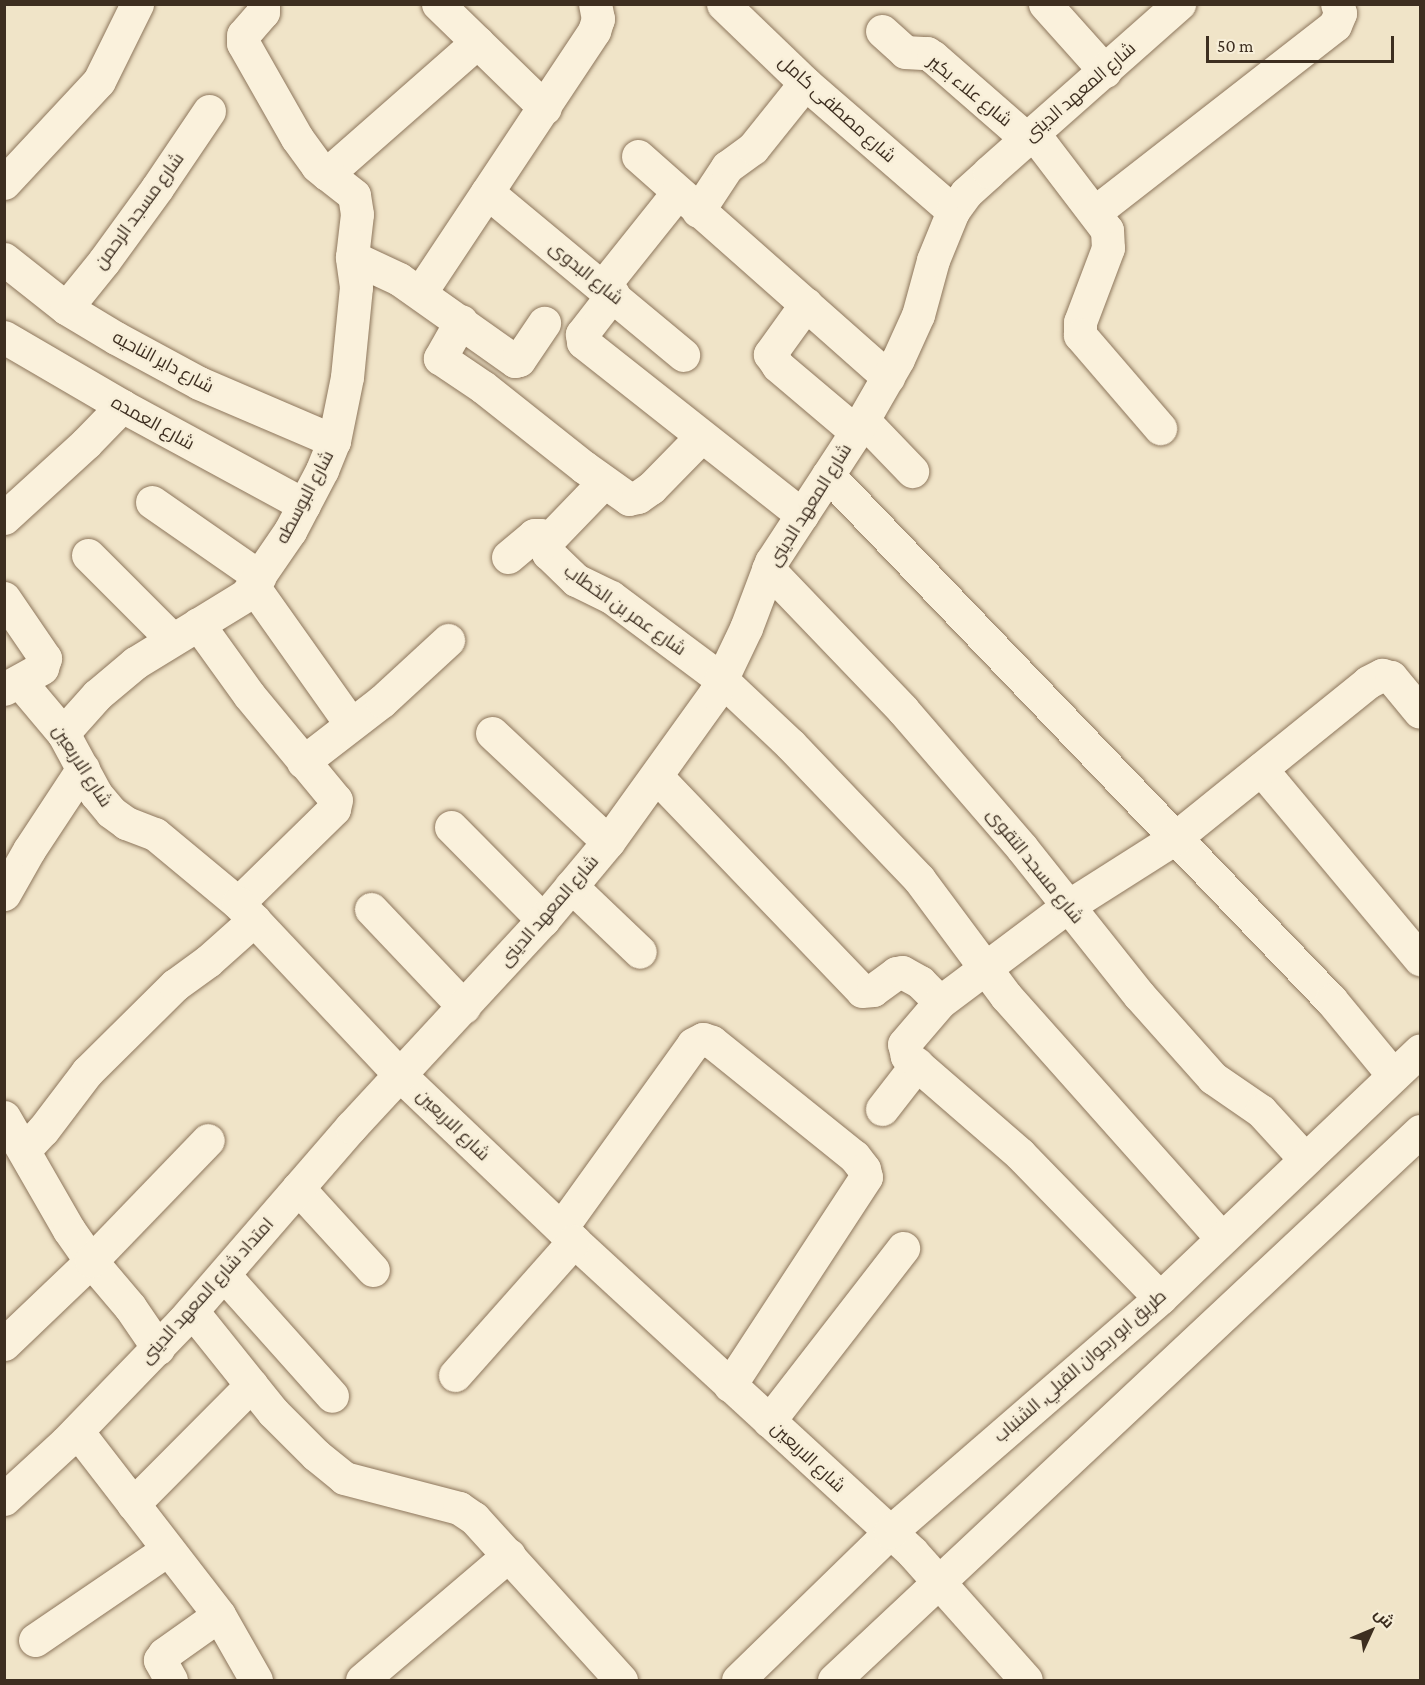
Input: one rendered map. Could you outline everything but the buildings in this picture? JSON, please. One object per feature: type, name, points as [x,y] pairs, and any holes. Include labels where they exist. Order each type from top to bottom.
[{"type":"street","points":[[4,183],[99,81],[137,4]]},
{"type":"street","points":[[264,4],[263,12],[243,35],[243,44],[297,138],[316,166],[327,174],[477,42]]},
{"type":"street","points":[[438,4],[544,108]]},
{"type":"street","points":[[420,293],[594,31],[598,19],[595,4]]},
{"type":"street","name":"شارع مصطفى كامل","points":[[723,4],[805,83],[953,212]]},
{"type":"street","points":[[1045,4],[1105,71]]},
{"type":"street","points":[[1095,212],[1335,25],[1341,13],[1338,4]]},
{"type":"street","name":"شارع المعهد الدينى","points":[[401,1076],[572,886],[608,842],[701,715],[746,628],[768,569],[860,426],[888,377],[918,315],[941,235],[966,193],[1105,71],[1174,6]]},
{"type":"street","name":"شارع علاء بكير","points":[[882,31],[905,52],[927,53],[933,57],[1030,136],[1095,212],[1107,230],[1108,248],[1080,322],[1080,335],[1160,428]]},
{"type":"street","points":[[802,515],[700,437],[583,342],[582,334],[608,290],[688,202],[727,167],[753,148],[805,83]]},
{"type":"street","name":"شارع مسجد الرحمن","points":[[66,308],[144,207],[209,111]]},
{"type":"street","points":[[638,156],[888,377]]},
{"type":"street","name":"شارع البوسطه","points":[[63,733],[97,696],[135,663],[235,603],[257,581],[304,505],[334,441],[347,377],[356,287],[352,257],[357,214],[354,195],[327,174]]},
{"type":"street","name":"شارع البدوى","points":[[487,192],[608,290],[683,355]]},
{"type":"street","points":[[352,257],[399,279],[517,361],[544,323]]},
{"type":"street","name":"شارع داير الناحيه","points":[[4,259],[66,308],[199,383],[334,441]]},
{"type":"street","points":[[806,304],[770,354],[778,366],[860,426],[912,471]]},
{"type":"street","points":[[461,321],[440,358],[483,387],[629,499],[638,497],[700,437]]},
{"type":"street","name":"شارع العمده","points":[[4,337],[122,406],[304,505]]},
{"type":"street","points":[[4,518],[86,443],[122,406]]},
{"type":"street","points":[[828,475],[1331,1000],[1393,1075]]},
{"type":"street","points":[[508,557],[534,535],[540,535],[547,541],[604,482]]},
{"type":"street","points":[[152,502],[257,581],[350,723]]},
{"type":"street","name":"شارع عمر بن الخطاب","points":[[547,541],[545,546],[548,553],[576,580],[610,597],[721,678],[790,744],[919,879],[1006,996],[1221,1237]]},
{"type":"street","points":[[25,1149],[96,1064],[175,985],[208,961],[336,805],[334,796],[303,762],[237,680],[185,631],[88,555]]},
{"type":"street","name":"شارع مسجد التقوى","points":[[768,569],[903,710],[1068,906],[1139,995],[1213,1078],[1261,1111],[1304,1158]]},
{"type":"street","points":[[4,598],[45,658],[42,668],[12,686]]},
{"type":"street","points":[[303,762],[350,723],[382,701],[448,640]]},
{"type":"street","points":[[1160,1298],[1020,1154],[907,1056],[904,1044],[940,1002],[1068,906],[1175,838],[1368,682],[1382,675],[1391,677],[1420,712]]},
{"type":"street","name":"شارع الاربعين","points":[[12,686],[63,733],[96,794],[111,812],[126,823],[154,834],[246,912],[401,1076],[917,1559],[1026,1680]]},
{"type":"street","points":[[492,733],[608,842]]},
{"type":"street","points":[[4,894],[83,768]]},
{"type":"street","points":[[1261,769],[1420,959]]},
{"type":"street","points":[[657,777],[862,991],[873,990],[896,973],[902,972],[920,982],[940,1002]]},
{"type":"street","points":[[451,827],[543,920]]},
{"type":"street","points":[[572,886],[640,952]]},
{"type":"street","points":[[371,909],[464,1007]]},
{"type":"street","points":[[455,1375],[568,1234],[693,1044],[703,1039],[712,1042],[854,1156],[864,1169],[866,1177],[730,1385]]},
{"type":"street","name":"طريق ابو رجوان القبلي, الشنباب","points":[[834,1680],[917,1559],[1160,1298],[1221,1237],[1420,1050]]},
{"type":"street","points":[[882,1109],[917,1065]]},
{"type":"street","name":"امتداد شارع المعهد الدينى","points":[[4,1498],[77,1431],[158,1348],[298,1188],[401,1076]]},
{"type":"street","points":[[4,1117],[25,1149],[69,1230],[91,1261],[130,1307],[158,1348]]},
{"type":"street","name":"طريق ابو رجوان القبلي, الشنباب","points":[[738,1680],[917,1559],[1420,1131]]},
{"type":"street","points":[[4,1344],[91,1261],[208,1140]]},
{"type":"street","points":[[298,1188],[373,1270]]},
{"type":"street","points":[[769,1421],[903,1248]]},
{"type":"street","points":[[224,1275],[332,1396]]},
{"type":"street","points":[[192,1311],[251,1385],[297,1437],[344,1478],[459,1508],[474,1518],[621,1680]]},
{"type":"street","points":[[133,1504],[251,1385]]},
{"type":"street","points":[[77,1431],[219,1615],[256,1680]]},
{"type":"street","points":[[35,1640],[167,1550]]},
{"type":"street","points":[[362,1680],[509,1555]]},
{"type":"street","points":[[171,1680],[160,1660],[164,1654],[219,1615]]}]
